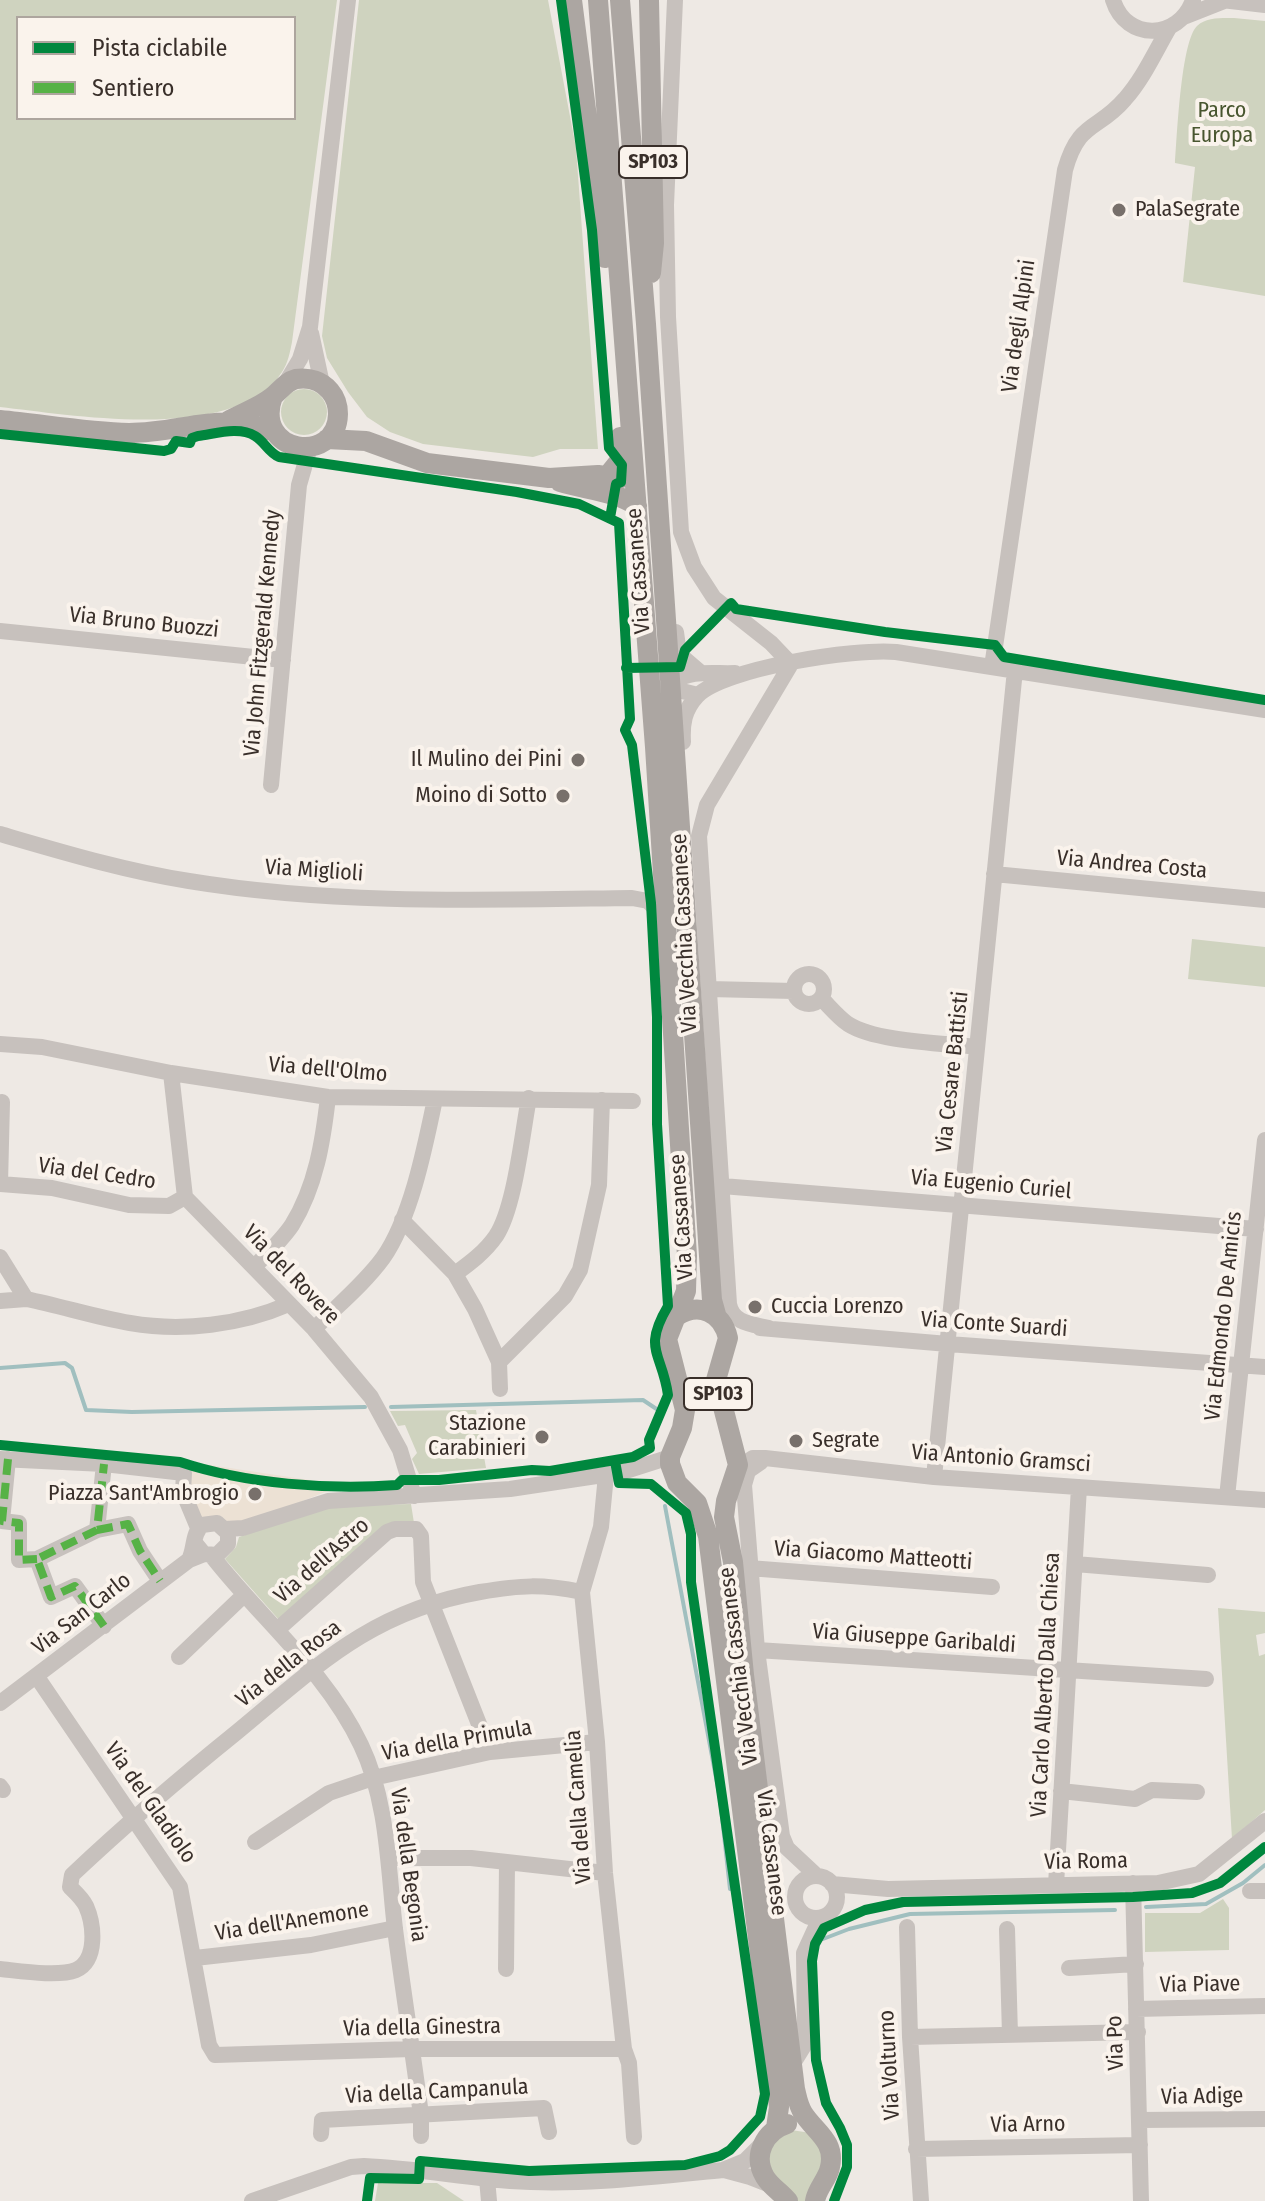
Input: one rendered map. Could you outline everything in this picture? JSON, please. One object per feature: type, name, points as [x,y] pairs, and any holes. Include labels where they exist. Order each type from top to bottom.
[{"type":"main road","points":[[572,0],[603,244],[622,454],[608,475]]},
{"type":"main road","name":"SP103","points":[[646,324],[654,243],[649,0]]},
{"type":"main road","name":"Via Cassanese","points":[[620,4],[646,324],[713,1310],[728,1338],[716,1380],[736,1473],[726,1501],[724,1522],[734,1568],[744,1675],[798,2104],[828,2144],[831,2165],[815,2201]]},
{"type":"main road","name":"Via Cassanese","points":[[599,5],[627,377],[630,496],[646,623],[652,703],[688,1273],[684,1300],[669,1331],[668,1345],[681,1384],[685,1410],[672,1467],[699,1508],[707,1532],[779,2107],[771,2134],[760,2153],[761,2166],[780,2194]]},
{"type":"main road","points":[[613,350],[627,377]]},
{"type":"main road","points":[[228,421],[301,379],[322,384],[332,393],[338,411],[366,441]]},
{"type":"main road","points":[[279,390],[269,411],[280,437]]},
{"type":"main road","points":[[319,443],[335,427],[338,411]]},
{"type":"main road","points":[[0,420],[126,433],[228,421],[253,424],[301,447],[366,441],[427,463],[549,478],[619,477],[630,496]]},
{"type":"main road","points":[[630,496],[655,464]]},
{"type":"main road","points":[[549,478],[594,492],[630,496],[649,506],[654,551],[663,568]]},
{"type":"main road","points":[[646,623],[652,632],[658,667],[671,683],[652,703]]},
{"type":"main road","name":"Via Cassanese","points":[[677,1316],[701,1309],[718,1319]]},
{"type":"main road","points":[[689,1493],[704,1497],[716,1495],[723,1491],[736,1473]]},
{"type":"main road","points":[[771,2134],[789,2123],[802,2123],[819,2131]]},
{"type":"street","points":[[279,390],[300,359],[310,327],[348,0]]},
{"type":"street","points":[[675,0],[666,205],[668,317],[681,532],[694,567],[714,598],[771,643],[791,664]]},
{"type":"street","points":[[1111,1],[1122,18],[1136,28],[1152,32],[1169,28],[1189,8],[1223,0],[1265,5]]},
{"type":"street","name":"Via degli Alpini","points":[[992,667],[1045,297],[1070,152],[1078,137],[1127,98],[1169,28]]},
{"type":"street","points":[[310,327],[322,384]]},
{"type":"street","name":"Via John Fitzgerald Kennedy","points":[[280,437],[299,485]]},
{"type":"street","name":"Via John Fitzgerald Kennedy","points":[[271,785],[299,485],[319,443]]},
{"type":"street","points":[[663,568],[671,577],[674,589],[679,654],[700,672]]},
{"type":"street","name":"Via Bruno Buozzi","points":[[0,631],[283,660]]},
{"type":"street","points":[[679,800],[685,778],[683,723],[685,713],[698,695],[713,685],[751,672],[844,653],[884,650],[1265,710]]},
{"type":"street","name":"Via Vecchia Cassanese","points":[[769,1328],[739,1320],[730,1310],[699,836],[707,805],[791,664]]},
{"type":"street","name":"Via Cesare Battisti","points":[[934,1477],[1015,670]]},
{"type":"street","points":[[698,695],[682,691],[671,683],[700,672],[751,672],[765,683],[762,715]]},
{"type":"street","name":"Via Miglioli","points":[[0,834],[178,880],[336,898],[632,898]]},
{"type":"street","points":[[632,898],[643,894],[653,884],[661,858]]},
{"type":"street","name":"Via Andrea Costa","points":[[994,874],[1265,900]]},
{"type":"street","points":[[632,898],[651,903],[665,918]]},
{"type":"street","points":[[813,975],[823,984],[821,998],[807,1004],[797,998],[794,991],[799,978],[813,975]]},
{"type":"street","points":[[709,989],[794,991]]},
{"type":"street","points":[[821,998],[840,1018],[880,1036],[977,1047]]},
{"type":"street","name":"Via dell'Olmo","points":[[0,1044],[42,1047],[171,1073],[328,1097],[633,1101]]},
{"type":"street","points":[[171,1073],[185,1197]]},
{"type":"street","points":[[254,1267],[285,1234],[302,1204],[319,1153],[328,1097]]},
{"type":"street","points":[[455,1274],[486,1248],[499,1230],[511,1190],[529,1098]]},
{"type":"street","points":[[314,1329],[380,1262],[402,1220],[435,1099]]},
{"type":"street","points":[[499,1362],[568,1293],[580,1270],[599,1185],[602,1100]]},
{"type":"street","name":"Via del Cedro","points":[[2,1102],[0,1184],[52,1188],[129,1205],[169,1206],[185,1197]]},
{"type":"street","name":"Via Edmondo De Amicis","points":[[1227,1497],[1265,1140]]},
{"type":"street","name":"Via Eugenio Curiel","points":[[722,1186],[1256,1229]]},
{"type":"street","name":"Via del Rovere","points":[[185,1197],[314,1329],[371,1397],[400,1450],[414,1496]]},
{"type":"street","points":[[402,1220],[455,1274],[483,1324],[499,1362],[500,1389]]},
{"type":"street","points":[[0,1257],[26,1299]]},
{"type":"street","points":[[0,1301],[26,1299],[127,1323],[149,1325],[232,1323],[267,1314],[289,1304]]},
{"type":"street","name":"Via Conte Suardi","points":[[718,1319],[735,1326],[1265,1367]]},
{"type":"street","name":"Via Antonio Gramsci","points":[[736,1473],[753,1458],[934,1477],[1265,1500]]},
{"type":"street","points":[[160,1581],[140,1551],[128,1524],[97,1530],[37,1559],[19,1560],[19,1523],[2,1521],[4,1459],[104,1464],[184,1473],[183,1492],[207,1540]]},
{"type":"street","name":"Via Vecchia Cassanese","points":[[780,1461],[756,1464],[746,1476],[744,1494],[757,1650],[782,1836],[787,1848],[825,1880]]},
{"type":"street","points":[[97,1530],[104,1464]]},
{"type":"street","name":"Via San Carlo","points":[[0,1703],[104,1626],[207,1540],[328,1501],[510,1489],[672,1467]]},
{"type":"street","name":"Via della Camelia","points":[[606,1475],[601,1527],[582,1592],[597,1742],[605,1873],[624,2049],[629,2063],[634,2137]]},
{"type":"street","name":"Via Carlo Alberto Dalla Chiesa","points":[[1056,1885],[1079,1487]]},
{"type":"street","name":"Via dell'Astro","points":[[277,1630],[378,1539],[395,1529],[420,1531],[421,1567],[431,1603]]},
{"type":"street","name":"Via della Begonia","points":[[207,1540],[225,1572],[313,1670],[363,1747],[373,1778],[388,1858],[421,2115],[421,2136]]},
{"type":"street","points":[[37,1559],[51,1597],[75,1586],[104,1626]]},
{"type":"street","points":[[1075,1564],[1208,1575]]},
{"type":"street","name":"Via Giacomo Matteotti","points":[[749,1568],[992,1587]]},
{"type":"street","name":"Via della Rosa","points":[[0,1969],[67,1972],[85,1963],[92,1944],[91,1923],[85,1904],[70,1887],[69,1879],[132,1818],[313,1670],[373,1628],[431,1603],[511,1587],[545,1584],[582,1592]]},
{"type":"street","points":[[179,1657],[244,1595]]},
{"type":"street","points":[[431,1603],[490,1752]]},
{"type":"street","name":"Via Giuseppe Garibaldi","points":[[757,1650],[1206,1679]]},
{"type":"street","name":"Via del Gladiolo","points":[[37,1677],[180,1887],[209,2045],[212,2053],[220,2056]]},
{"type":"street","name":"Via della Primula","points":[[255,1842],[329,1793],[373,1778],[490,1752],[597,1742]]},
{"type":"street","points":[[1061,1791],[1135,1799],[1152,1790],[1197,1792]]},
{"type":"street","name":"Via Roma","points":[[825,1880],[888,1889],[1158,1883],[1199,1874],[1265,1821]]},
{"type":"street","points":[[388,1858],[471,1858],[605,1873]]},
{"type":"street","points":[[506,1969],[507,1862]]},
{"type":"street","points":[[792,2065],[805,2044],[804,1953],[825,1914],[836,1901],[825,1880],[804,1880],[795,1891],[800,1911],[806,1916],[825,1914]]},
{"type":"street","name":"Via Po","points":[[1133,1883],[1141,2201]]},
{"type":"street","name":"Via Roma","points":[[825,1914],[888,1889]]},
{"type":"street","name":"Via Volturno","points":[[907,1927],[910,2037],[921,2201]]},
{"type":"street","name":"Via dell'Anemone","points":[[195,1958],[311,1945],[395,1928]]},
{"type":"street","points":[[1007,1929],[1010,2035]]},
{"type":"street","points":[[1069,1968],[1136,1964]]},
{"type":"street","name":"Via Piave","points":[[1136,2009],[1265,2006]]},
{"type":"street","points":[[910,2037],[1138,2032]]},
{"type":"street","name":"Via della Ginestra","points":[[220,2056],[412,2049],[624,2049]]},
{"type":"street","name":"Via della Campanula","points":[[321,2134],[322,2120],[544,2108],[549,2132]]},
{"type":"street","name":"Via Adige","points":[[1139,2120],[1265,2119]]},
{"type":"street","points":[[260,2200],[351,2167],[364,2166],[487,2179],[564,2183],[723,2170],[745,2161],[771,2134]]},
{"type":"street","name":"Via Arno","points":[[916,2149],[1140,2145]]},
{"type":"street","points":[[723,2170],[750,2177],[780,2194]]},
{"type":"street","points":[[487,2179],[489,2201]]},
{"type":"green space","points":[[0,0],[337,0],[292,342],[282,372],[260,395],[229,409],[192,417],[151,420],[0,407]]},
{"type":"green space","points":[[359,0],[548,0],[576,148],[598,449],[560,449],[533,457],[423,444],[390,432],[367,417],[327,358],[322,336]]},
{"type":"green space","name":"Parco Europa","points":[[1234,18],[1265,21],[1265,296],[1183,282],[1195,167],[1175,163],[1187,50],[1192,35],[1201,23]]},
{"type":"green space","points":[[304,389],[320,396],[327,412],[320,428],[304,435],[288,428],[281,412],[288,396]]},
{"type":"green space","points":[[1192,939],[1265,947],[1265,987],[1188,979]]},
{"type":"green space","points":[[476,1410],[486,1468],[419,1474],[412,1459],[417,1453],[405,1425],[398,1426],[390,1411]]},
{"type":"green space","points":[[411,1504],[414,1523],[396,1525],[280,1621],[225,1559],[236,1547],[239,1537],[331,1506]]},
{"type":"green space","points":[[1218,1608],[1265,1612],[1265,1633],[1256,1635],[1259,1656],[1265,1654],[1265,1810],[1232,1839]]},
{"type":"green space","points":[[1223,1899],[1229,1908],[1229,1950],[1145,1952],[1145,1913],[1200,1913]]},
{"type":"green space","points":[[791,2130],[811,2133],[825,2156],[809,2201],[793,2201],[769,2168],[767,2160],[771,2146]]},
{"type":"green space","points":[[378,2183],[437,2183],[464,2201],[375,2201]]},
{"type":"shaded area","name":"Piazza Sant'Ambrogio","points":[[183,1461],[336,1484],[330,1490],[243,1525],[202,1518],[196,1513]]},
{"type":"waterway","points":[[0,1368],[65,1363],[72,1368],[86,1410],[132,1412],[365,1407]]},
{"type":"waterway","points":[[391,1407],[643,1400],[658,1410]]},
{"type":"waterway","points":[[665,1506],[720,1799],[730,1889]]},
{"type":"waterway","points":[[1146,1907],[1206,1904],[1243,1883],[1265,1865]]},
{"type":"waterway","points":[[823,1939],[849,1929],[910,1914],[1115,1910]]},
{"type":"marked path","points":[[8,1459],[2,1521],[19,1523],[19,1560],[37,1559]]},
{"type":"marked path","points":[[104,1464],[97,1530],[37,1559],[51,1597],[75,1586],[104,1626]]},
{"type":"marked path","points":[[97,1530],[128,1524],[140,1551],[160,1581]]},
{"type":"cycle path","points":[[561,0],[592,230],[609,448],[622,465],[621,482],[616,484],[610,518]]},
{"type":"cycle path","points":[[0,434],[164,451],[171,449],[176,441],[190,443],[192,438],[198,436],[249,433],[279,457],[579,504],[619,523],[630,719],[625,730],[632,745],[651,903],[657,1017],[657,1124],[668,1306],[656,1332],[655,1342],[668,1395],[649,1440],[650,1448],[633,1457],[550,1471],[402,1480],[397,1485],[344,1487],[288,1484],[232,1476],[180,1462],[0,1445]]},
{"type":"cycle path","points":[[626,668],[680,667],[685,650],[731,603],[736,609],[995,645],[1004,657],[1265,700]]},
{"type":"cycle path","points":[[367,2201],[370,2178],[419,2179],[420,2161],[529,2171],[685,2165],[720,2156],[730,2150],[760,2117],[765,2094],[691,1582],[691,1534],[686,1513],[651,1484],[619,1483],[615,1461]]},
{"type":"cycle path","points":[[834,2201],[847,2167],[847,2145],[826,2103],[816,2060],[812,1961],[815,1944],[824,1928],[865,1910],[903,1902],[1192,1893],[1220,1883],[1265,1847]]},
{"type":"place","name":"PalaSegrate","points":[[1119,210]]},
{"type":"place","name":"Il Mulino dei Pini","points":[[578,760]]},
{"type":"place","name":"Moino di Sotto","points":[[563,796]]},
{"type":"place","name":"Cuccia Lorenzo","points":[[755,1307]]},
{"type":"place","name":"Stazione Carabinieri","points":[[542,1437]]},
{"type":"place","name":"Segrate","points":[[796,1441]]},
{"type":"place","name":"Piazza Sant'Ambrogio","points":[[255,1494]]}]
